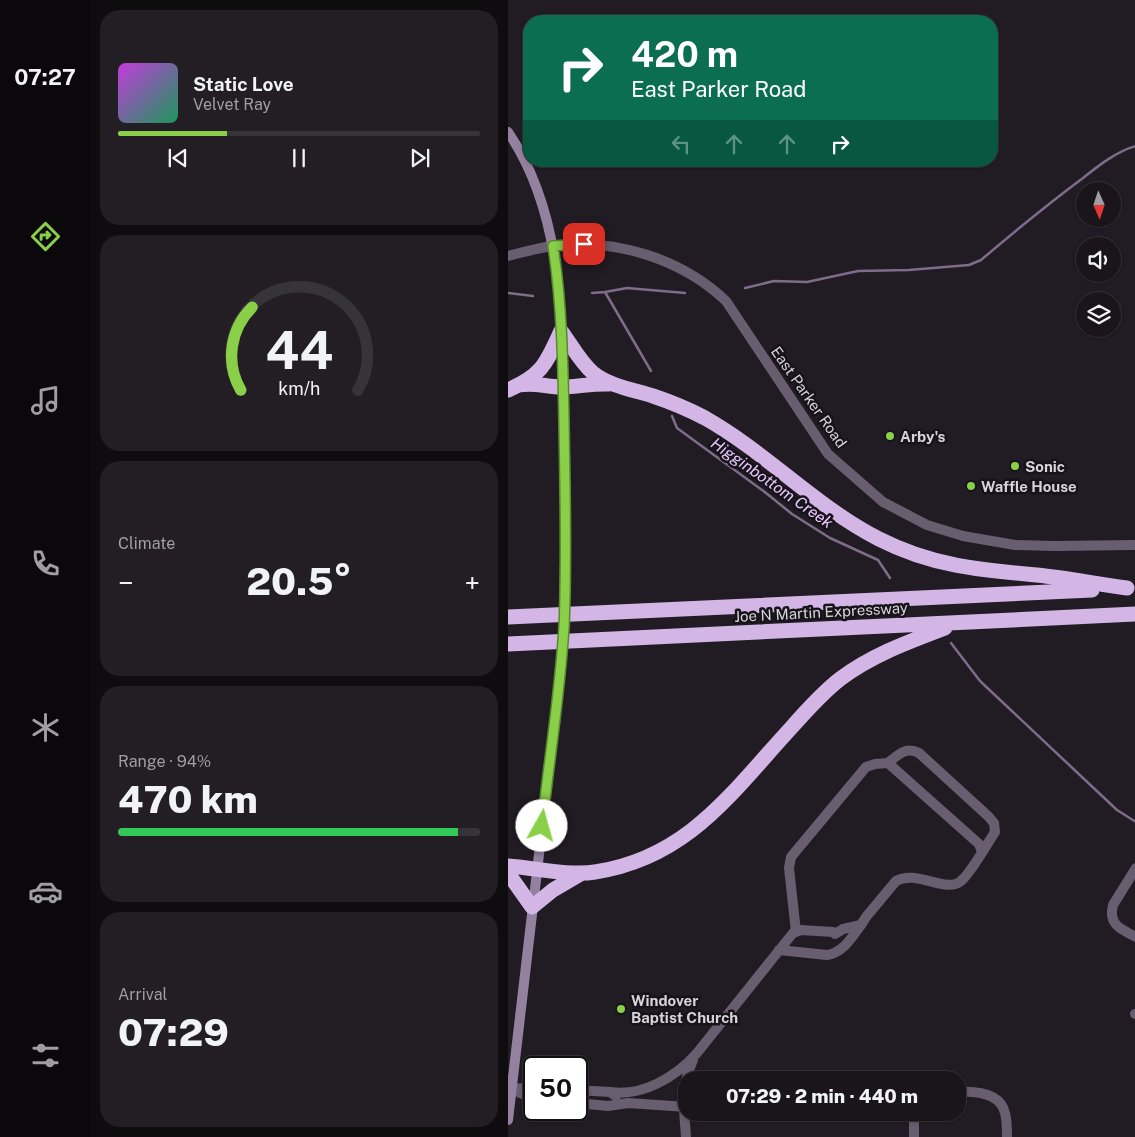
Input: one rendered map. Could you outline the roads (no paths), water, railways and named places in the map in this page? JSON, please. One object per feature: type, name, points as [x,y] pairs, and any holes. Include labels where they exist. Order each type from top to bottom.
[{"type":"highway","points":[[513,387],[542,370],[561,331],[594,374],[618,385],[680,406],[705,419],[761,455],[854,525],[912,554],[963,568],[1038,575],[1131,588]]},
{"type":"highway","points":[[513,387],[531,383],[563,387],[594,383],[618,385]]},
{"type":"highway","name":"Joe N Martin Expressway","points":[[508,617],[1131,588]]},
{"type":"highway","name":"Joe N Martin Expressway","points":[[508,644],[1136,614]]},
{"type":"highway","points":[[508,873],[532,907],[552,890],[582,874],[633,863],[654,854],[682,838],[715,812],[805,713],[838,680],[892,648],[958,623]]},
{"type":"highway","points":[[508,866],[582,874]]},
{"type":"main road","points":[[508,132],[523,160]]},
{"type":"main road","points":[[508,1120],[509,1089],[559,683],[564,627],[563,387],[557,274],[553,246],[539,194],[526,167]]},
{"type":"street","name":"East Parker Road","points":[[508,256],[553,246],[584,244],[652,255],[693,275],[726,301],[828,454],[883,502],[927,525],[963,536],[1015,545],[1136,545]]},
{"type":"street","points":[[779,950],[833,954],[840,949],[861,925],[896,881],[902,878],[911,877],[950,885],[956,884],[962,880],[982,852],[996,829],[994,822],[913,749],[904,750],[888,763],[875,764],[864,768],[791,857],[789,868],[796,932]]},
{"type":"street","points":[[888,763],[979,844],[982,852]]},
{"type":"street","points":[[1136,868],[1113,905],[1112,911],[1113,921],[1119,928],[1136,937]]},
{"type":"street","points":[[835,934],[843,929],[861,925]]},
{"type":"street","points":[[588,1091],[623,1094],[638,1091],[660,1082],[694,1056],[779,950],[796,932],[801,930],[833,932],[840,949]]},
{"type":"street","points":[[694,1056],[694,1071]]},
{"type":"street","points":[[688,1071],[694,1056]]},
{"type":"street","points":[[509,1089],[523,1088]]},
{"type":"street","points":[[509,1089],[523,1095]]},
{"type":"street","points":[[966,1091],[972,1091],[995,1098],[1004,1108],[1007,1137]]},
{"type":"street","points":[[610,1092],[628,1103]]},
{"type":"street","points":[[588,1104],[608,1106],[628,1103],[678,1107]]},
{"type":"street","points":[[685,1121],[686,1137]]},
{"type":"street","points":[[914,1121],[914,1137]]},
{"type":"waterway","points":[[745,288],[774,281],[807,282],[858,271],[909,270],[969,265],[981,260],[1101,164],[1122,151],[1136,146]]},
{"type":"waterway","points":[[592,293],[627,288],[685,293]]},
{"type":"waterway","name":"Higginbottom Creek","points":[[605,292],[651,371]]},
{"type":"waterway","name":"Higginbottom Creek","points":[[508,293],[533,296]]},
{"type":"waterway","name":"Higginbottom Creek","points":[[672,416],[677,428],[792,514],[830,538],[878,560],[890,578]]},
{"type":"waterway","name":"Higginbottom Creek","points":[[951,643],[980,681],[1117,810],[1136,822]]},
{"type":"place","name":"Arby's","points":[[890,436]]},
{"type":"place","name":"Sonic","points":[[1015,466]]},
{"type":"place","name":"Waffle House","points":[[971,486]]},
{"type":"place","name":"Windover Baptist Church","points":[[621,1009]]}]
